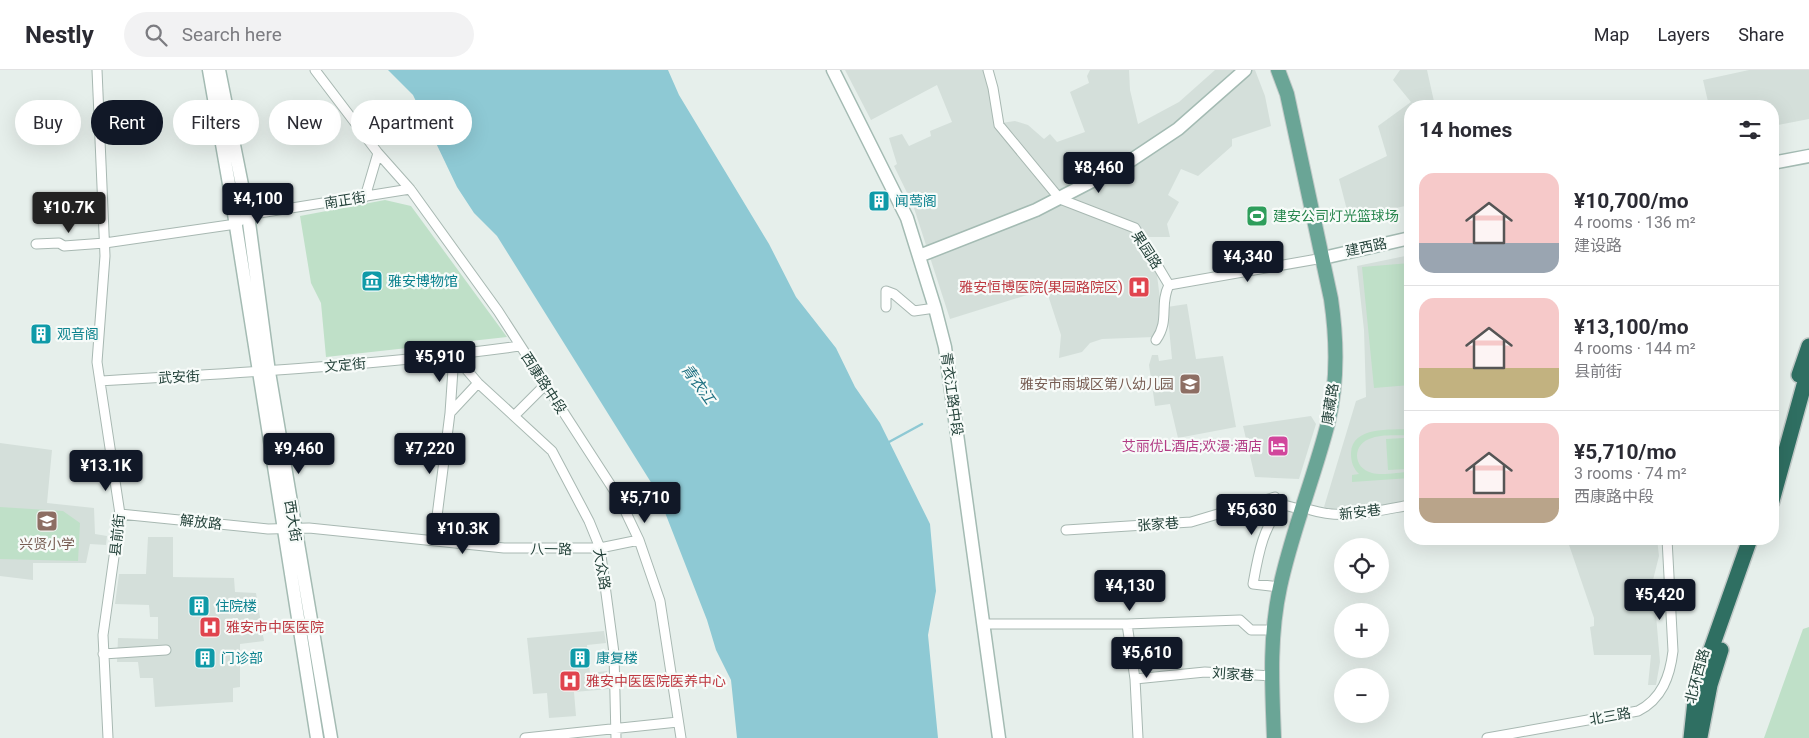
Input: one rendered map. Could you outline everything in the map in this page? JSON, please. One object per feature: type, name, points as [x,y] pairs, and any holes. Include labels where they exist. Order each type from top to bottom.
[{"type":"highway","points":[[1779,447],[1809,346]]},
{"type":"highway","points":[[1779,476],[1809,367]]},
{"type":"highway","name":"北环西路","points":[[1691,738],[1696,692],[1748,545]]},
{"type":"highway","name":"北环西路","points":[[1700,738],[1714,669],[1758,545]]},
{"type":"main road","name":"西大街","points":[[209,70],[264,372],[288,529],[316,738]]},
{"type":"main road","name":"西大街","points":[[219,70],[248,215],[264,372]]},
{"type":"main road","name":"青衣江路中段","points":[[833,70],[900,203],[936,308],[947,357],[999,738]]},
{"type":"main road","points":[[919,256],[1060,199],[1127,163],[1178,129],[1245,70]]},
{"type":"main road","name":"康藏路","points":[[1278,70],[1287,94],[1326,257]]},
{"type":"main road","name":"康藏路","points":[[1281,738],[1280,661],[1283,623],[1289,587],[1328,422],[1334,385],[1336,329],[1326,257],[1296,98],[1286,70]]},
{"type":"main road","points":[[1779,162],[1809,156]]},
{"type":"main road","name":"建西路","points":[[1326,257],[1404,239]]},
{"type":"main road","name":"康藏路","points":[[1274,738],[1273,630],[1280,587],[1307,510]]},
{"type":"main road","name":"西大街","points":[[288,529],[331,738]]},
{"type":"main road","points":[[1685,738],[1696,692]]},
{"type":"street","name":"县前街","points":[[97,70],[105,243],[97,362],[120,514],[103,635],[108,738]]},
{"type":"street","name":"西康路中段","points":[[316,70],[378,153],[410,189],[520,346],[619,498],[639,540],[660,601],[681,738]]},
{"type":"street","name":"果园路","points":[[988,70],[999,124],[1060,199],[1135,228],[1169,285],[1326,257]]},
{"type":"street","points":[[364,197],[378,153]]},
{"type":"street","name":"南正街","points":[[36,244],[59,243],[64,246],[105,243],[236,224],[248,215],[410,189]]},
{"type":"street","points":[[1156,340],[1164,328],[1164,294],[1169,285]]},
{"type":"street","points":[[886,307],[886,291],[894,294],[914,311],[936,308]]},
{"type":"street","name":"文定街","points":[[264,372],[454,355],[520,346]]},
{"type":"street","points":[[434,540],[450,413],[454,355]]},
{"type":"street","name":"大众路","points":[[454,355],[478,382],[552,451],[589,521],[600,548],[614,654],[616,738]]},
{"type":"street","name":"武安街","points":[[100,381],[264,372]]},
{"type":"street","points":[[450,413],[478,382]]},
{"type":"street","points":[[514,416],[545,385]]},
{"type":"street","name":"张家巷","points":[[1066,530],[1191,522],[1269,497],[1275,497],[1284,505],[1307,510]]},
{"type":"street","points":[[1280,587],[1253,584],[1266,530],[1276,512],[1284,505]]},
{"type":"street","name":"新安巷","points":[[1307,510],[1332,516],[1404,506]]},
{"type":"street","name":"解放路","points":[[120,514],[288,529]]},
{"type":"street","name":"八一路","points":[[288,529],[309,528],[504,548],[600,548],[639,540]]},
{"type":"street","name":"北三路","points":[[1488,738],[1638,710],[1650,705],[1666,681],[1671,669],[1673,650],[1667,545]]},
{"type":"street","points":[[984,624],[1127,624],[1240,620],[1250,630],[1273,630]]},
{"type":"street","points":[[1127,624],[1135,678],[1138,738]]},
{"type":"street","points":[[103,654],[166,650]]},
{"type":"street","name":"刘家巷","points":[[1135,678],[1205,672],[1272,676]]},
{"type":"street","points":[[525,738],[678,722]]},
{"type":"shaded area","points":[[845,70],[985,70],[991,92],[994,124],[1015,121],[1028,125],[1044,139],[1050,134],[1057,142],[1085,132],[1070,92],[1089,83],[1087,76],[1090,70],[1129,70],[1130,90],[1138,124],[1179,102],[1215,70],[1255,70],[1265,96],[1271,126],[1232,139],[1232,146],[1198,176],[1181,169],[1168,195],[1179,202],[1167,224],[1170,237],[1137,237],[1157,275],[1160,299],[1160,327],[1154,337],[1102,339],[1090,343],[1082,352],[1059,358],[1061,335],[1046,289],[950,319],[913,205],[894,166],[897,164],[889,138],[902,134],[909,146],[931,136],[930,131],[952,122],[937,85],[871,120]]},
{"type":"shaded area","points":[[1400,70],[1427,70],[1434,100],[1409,100],[1393,80]]},
{"type":"shaded area","points":[[1749,70],[1809,70],[1809,119],[1779,125],[1779,100],[1708,100],[1703,80]]},
{"type":"shaded area","points":[[1404,107],[1404,206],[1349,218],[1339,179],[1387,156],[1378,126]]},
{"type":"shaded area","points":[[1404,256],[1404,504],[1361,511],[1329,511],[1324,507],[1356,401],[1366,397],[1364,330],[1357,266]]},
{"type":"shaded area","name":"雅安市雨城区第八幼儿园","points":[[1187,304],[1196,359],[1223,356],[1236,427],[1178,438],[1170,404],[1155,406],[1149,365],[1152,355],[1158,355],[1159,361],[1172,359],[1167,307]]},
{"type":"shaded area","name":"艾丽优L酒店;欢漫·酒店","points":[[1311,416],[1316,424],[1299,479],[1255,477],[1243,426]]},
{"type":"shaded area","name":"兴贤小学","points":[[0,443],[52,450],[47,503],[94,508],[95,534],[107,536],[106,545],[90,544],[86,563],[33,563],[33,580],[0,576]]},
{"type":"shaded area","name":"雅安市中医医院","points":[[148,537],[173,537],[173,577],[234,578],[235,592],[256,593],[264,641],[240,644],[240,687],[233,688],[233,702],[155,707],[153,678],[140,678],[138,662],[117,662],[118,638],[158,639],[158,617],[150,617],[149,605],[115,604],[119,574],[146,574]]},
{"type":"shaded area","points":[[1569,545],[1658,545],[1659,556],[1653,580],[1660,662],[1656,685],[1648,685],[1651,655],[1594,655],[1590,627],[1594,626],[1594,618]]},
{"type":"shaded area","name":"雅安中医医院医养中心","points":[[604,631],[606,643],[587,645],[590,673],[607,671],[609,689],[574,692],[576,716],[549,718],[547,693],[533,694],[527,638]]},
{"type":"green space","points":[[385,200],[411,206],[507,337],[326,357],[321,303],[311,283],[300,216]]},
{"type":"green space","points":[[1404,264],[1404,386],[1374,388],[1362,267]]},
{"type":"green space","points":[[1404,429],[1404,435],[1381,436],[1365,441],[1358,450],[1358,461],[1365,470],[1372,473],[1404,472],[1404,478],[1352,482],[1352,475],[1359,474],[1351,459],[1353,444],[1365,434],[1383,430]]},
{"type":"green space","points":[[1404,438],[1404,469],[1388,470],[1386,439]]},
{"type":"green space","points":[[0,507],[63,511],[80,523],[78,561],[0,559]]},
{"type":"green space","points":[[1809,627],[1809,738],[1764,738],[1803,629]]},
{"type":"water","name":"青衣江","points":[[388,70],[668,70],[679,95],[769,244],[796,297],[836,348],[855,387],[880,423],[930,524],[936,591],[928,635],[938,738],[737,738],[731,680],[716,650],[707,620],[657,492],[497,236],[474,213],[457,187],[437,145],[472,145],[472,100],[415,100],[413,95]]},
{"type":"waterway","points":[[889,442],[922,424]]},
{"type":"place","name":"闻莺阁","points":[[879,201]]},
{"type":"place","name":"建安公司灯光篮球场","points":[[1257,216]]},
{"type":"place","name":"雅安博物馆","points":[[372,281]]},
{"type":"place","name":"雅安恒博医院(果园路院区)","points":[[1139,287]]},
{"type":"place","name":"观音阁","points":[[41,334]]},
{"type":"place","name":"雅安市雨城区第八幼儿园","points":[[1190,384]]},
{"type":"place","name":"艾丽优L酒店;欢漫·酒店","points":[[1278,446]]},
{"type":"place","name":"兴贤小学","points":[[47,521]]},
{"type":"place","name":"住院楼","points":[[199,606]]},
{"type":"place","name":"雅安市中医医院","points":[[210,627]]},
{"type":"place","name":"门诊部","points":[[205,658]]},
{"type":"place","name":"康复楼","points":[[580,658]]},
{"type":"place","name":"雅安中医医院医养中心","points":[[570,681]]}]
